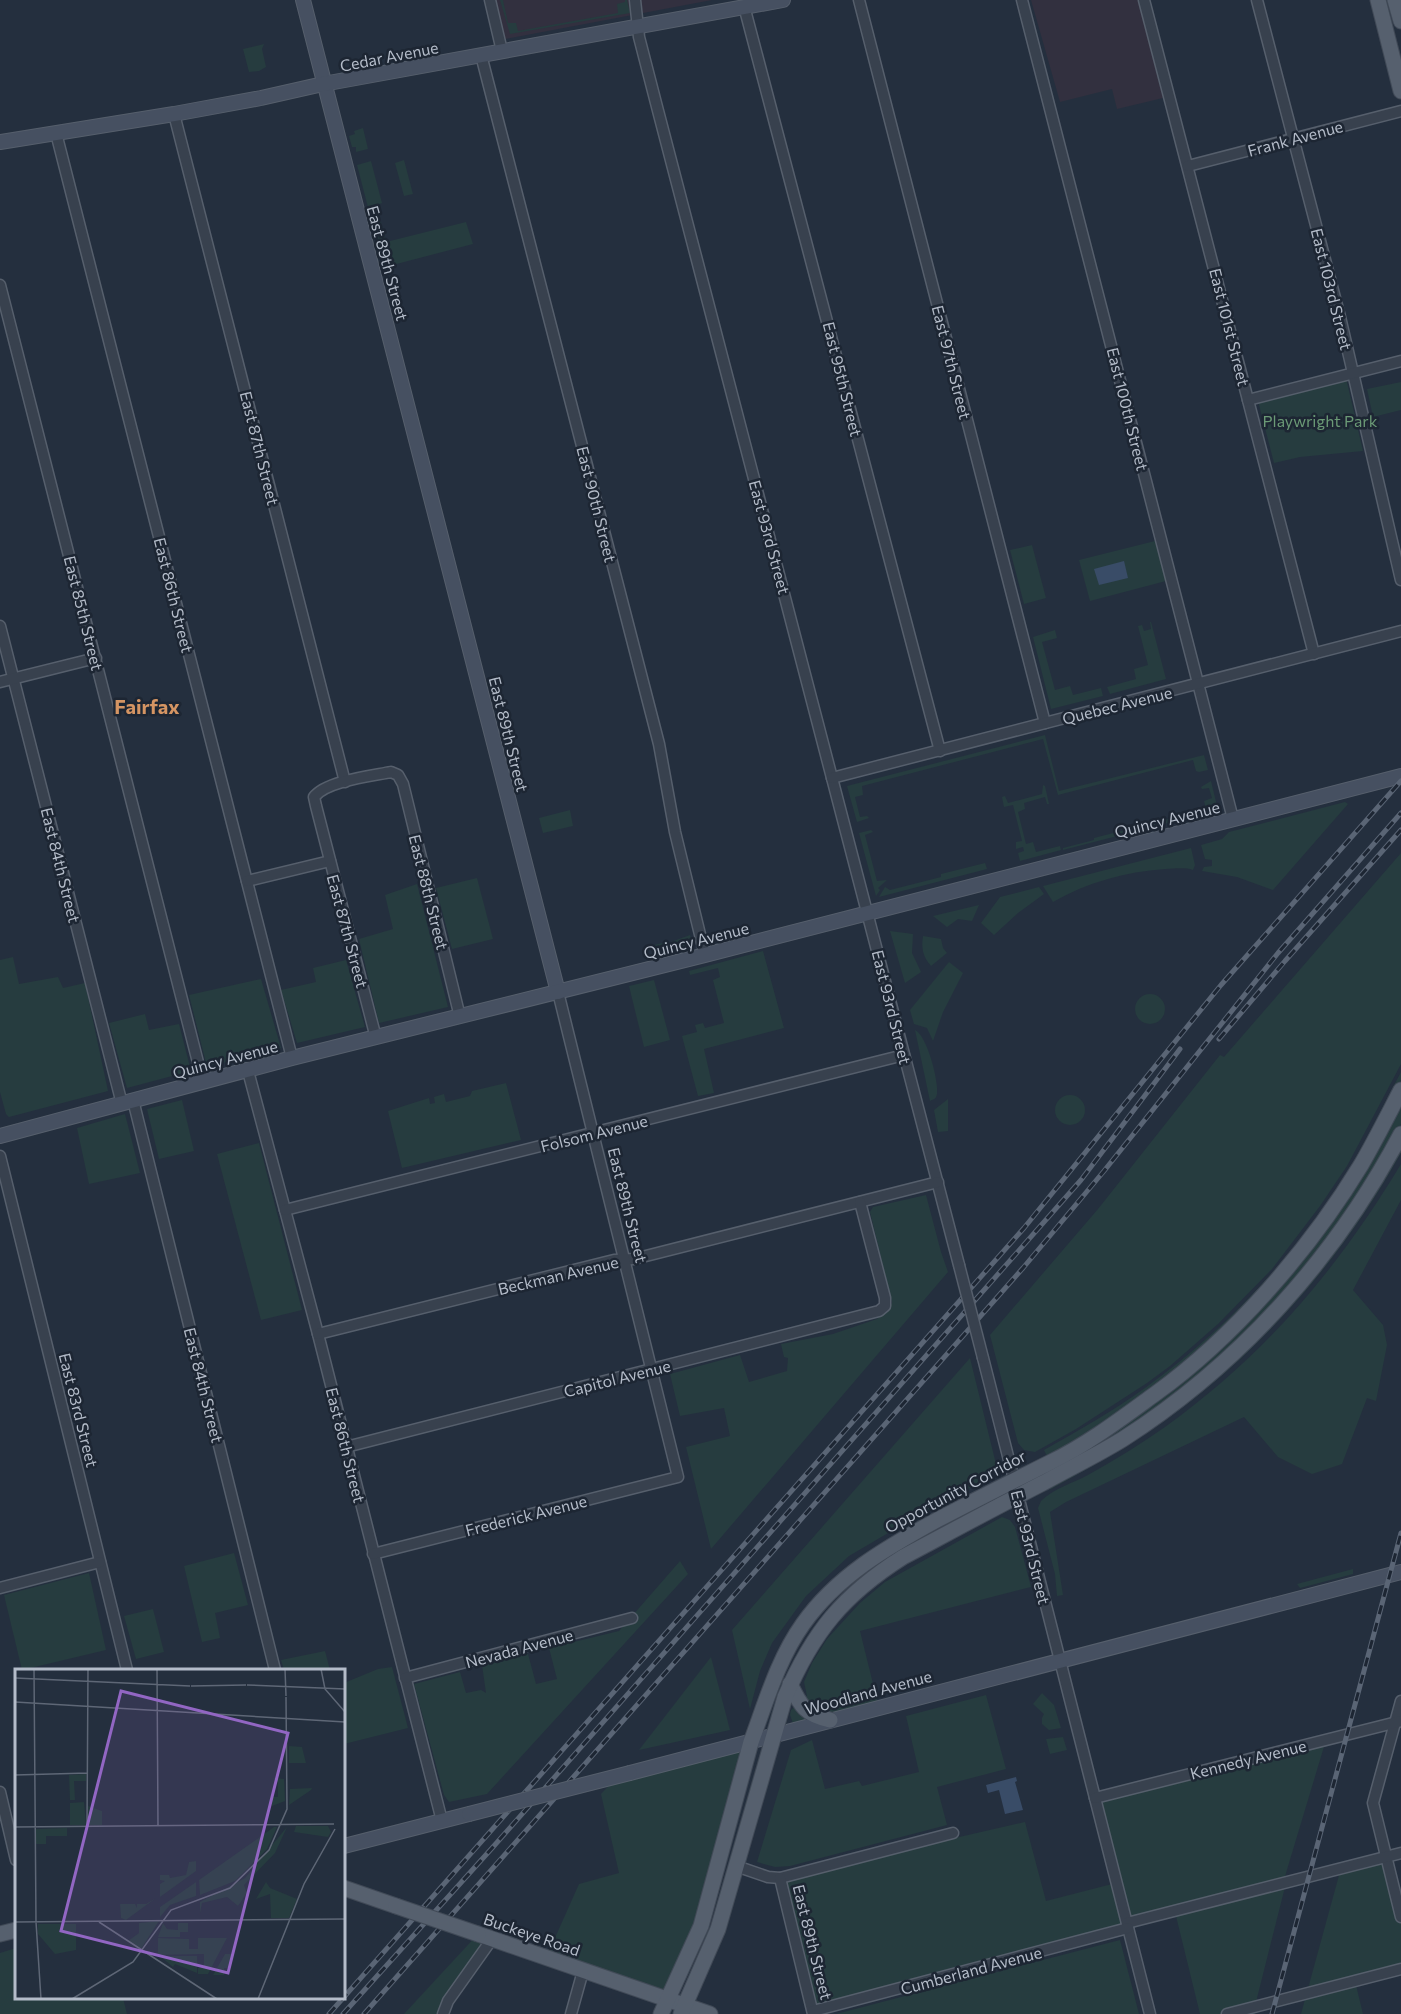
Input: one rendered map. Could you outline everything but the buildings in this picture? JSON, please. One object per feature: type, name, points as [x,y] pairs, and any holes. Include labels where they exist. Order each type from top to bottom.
[{"type":"main road","points":[[1378,0],[1401,91]]},
{"type":"main road","points":[[1395,0],[1401,21]]},
{"type":"main road","name":"Opportunity Corridor","points":[[661,2014],[701,1926],[752,1742],[776,1676],[791,1643],[804,1623],[828,1595],[865,1563],[897,1541],[1066,1453],[1171,1382],[1220,1339],[1272,1284],[1307,1243],[1335,1205],[1361,1165],[1401,1090]]},
{"type":"main road","name":"Opportunity Corridor","points":[[683,2010],[718,1929],[772,1735],[790,1684],[814,1638],[840,1606],[863,1585],[903,1557],[1091,1458],[1135,1431],[1228,1359],[1286,1300],[1318,1262],[1376,1180],[1401,1134]]},
{"type":"main road","points":[[790,1684],[799,1703],[806,1711],[830,1720]]},
{"type":"main road","name":"Buckeye Road","points":[[345,1888],[668,2000],[683,2010],[710,2014]]},
{"type":"main road","points":[[0,1934],[15,1930]]},
{"type":"street","name":"East 89th Street","points":[[303,0],[558,992],[678,1477]]},
{"type":"street","points":[[490,0],[502,51]]},
{"type":"street","name":"East 93rd Street","points":[[635,0],[639,37],[938,1182],[1150,2014]]},
{"type":"street","name":"Cedar Avenue","points":[[0,142],[174,114],[323,84],[783,0]]},
{"type":"street","name":"East 97th Street","points":[[859,0],[1045,723]]},
{"type":"street","name":"East 100th Street","points":[[1022,0],[1233,819]]},
{"type":"street","name":"East 101st Street","points":[[1144,0],[1314,654]]},
{"type":"street","name":"East 103rd Street","points":[[1257,0],[1353,374],[1401,580]]},
{"type":"street","name":"East 95th Street","points":[[744,6],[940,751]]},
{"type":"street","name":"East 90th Street","points":[[481,55],[659,744],[675,832],[705,955]]},
{"type":"street","name":"Frank Avenue","points":[[1188,166],[1401,111]]},
{"type":"street","name":"East 87th Street","points":[[174,114],[345,782],[329,786],[319,791],[314,797],[376,1038]]},
{"type":"street","name":"East 86th Street","points":[[56,133],[292,1058]]},
{"type":"street","name":"East 85th Street","points":[[0,285],[203,1082]]},
{"type":"street","points":[[1248,400],[1401,361]]},
{"type":"street","name":"East 84th Street","points":[[0,626],[274,1669]]},
{"type":"street","name":"Quebec Avenue","points":[[832,778],[1401,631]]},
{"type":"street","points":[[0,682],[96,658]]},
{"type":"street","name":"East 88th Street","points":[[345,782],[391,772],[398,775],[403,784],[460,1017]]},
{"type":"street","name":"Quincy Avenue","points":[[0,1135],[292,1058],[705,955],[1401,776]]},
{"type":"street","points":[[247,881],[330,861]]},
{"type":"street","name":"Folsom Avenue","points":[[285,1210],[904,1055]]},
{"type":"street","name":"East 86th Street","points":[[248,1071],[318,1334],[442,1821]]},
{"type":"street","name":"East 83rd Street","points":[[0,1156],[127,1669]]},
{"type":"street","name":"Beckman Avenue","points":[[318,1334],[614,1260],[634,1259],[938,1182]]},
{"type":"street","name":"Capitol Avenue","points":[[346,1447],[879,1311],[885,1306],[885,1298],[860,1202]]},
{"type":"street","name":"Frederick Avenue","points":[[373,1554],[678,1477]]},
{"type":"street","points":[[0,1588],[100,1562]]},
{"type":"street","name":"Woodland Avenue","points":[[345,1846],[1401,1572]]},
{"type":"street","name":"Nevada Avenue","points":[[405,1678],[632,1618]]},
{"type":"street","points":[[1401,1701],[1398,1722],[1373,1803],[1401,1917]]},
{"type":"street","name":"Kennedy Avenue","points":[[1095,1798],[1398,1722]]},
{"type":"street","points":[[0,1792],[15,1856]]},
{"type":"street","points":[[736,1866],[768,1877],[780,1878],[954,1833]]},
{"type":"street","name":"Cumberland Avenue","points":[[813,2013],[1401,1853]]},
{"type":"street","name":"East 89th Street","points":[[780,1878],[813,2013]]},
{"type":"street","points":[[443,2014],[448,2001],[485,1937]]},
{"type":"street","points":[[1227,2014],[1401,1970]]},
{"type":"street","points":[[571,2014],[583,1971]]},
{"type":"shaded area","points":[[495,0],[712,0],[505,39]]},
{"type":"shaded area","points":[[1031,0],[1138,0],[1163,98],[1117,109],[1112,89],[1060,102]]},
{"type":"green space","points":[[500,0],[503,0],[508,23],[516,23],[518,31],[618,13],[617,4],[625,0],[627,0],[630,13],[510,34]]},
{"type":"green space","points":[[264,44],[262,49],[266,67],[259,71],[249,72],[243,49]]},
{"type":"green space","points":[[363,128],[368,149],[356,152],[356,147],[352,147],[349,136],[355,134],[354,131]]},
{"type":"green space","points":[[404,160],[413,194],[404,196],[395,163]]},
{"type":"green space","points":[[371,161],[382,203],[377,205],[375,214],[370,215],[357,165]]},
{"type":"green space","points":[[381,222],[386,242],[466,222],[473,244],[385,267],[372,224]]},
{"type":"green space","name":"Playwright Park","points":[[1346,378],[1363,451],[1300,457],[1274,463],[1258,401]]},
{"type":"green space","points":[[1401,382],[1401,410],[1373,417],[1367,389]]},
{"type":"green space","points":[[1155,541],[1166,581],[1090,601],[1079,560]]},
{"type":"green space","points":[[1032,545],[1046,598],[1024,604],[1010,550]]},
{"type":"green space","points":[[1150,622],[1166,679],[1110,694],[1107,687],[1136,679],[1134,669],[1148,665],[1138,626],[1142,625],[1144,631],[1151,629]]},
{"type":"green space","points":[[1055,630],[1057,638],[1042,642],[1055,690],[1070,686],[1073,695],[1101,688],[1103,696],[1051,709],[1033,637]]},
{"type":"green space","points":[[1045,735],[1059,791],[1204,755],[1208,770],[1196,771],[1193,760],[1058,795],[1043,739],[862,786],[863,795],[855,797],[860,817],[869,818],[857,822],[847,786]]},
{"type":"green space","points":[[1211,781],[1218,810],[1063,850],[1063,848],[1094,840],[1094,838],[1206,809],[1204,801],[1212,798],[1209,788],[1202,789],[1201,787]]},
{"type":"green space","points":[[1043,785],[1049,804],[1045,797],[1024,803],[1025,809],[1018,812],[1026,844],[1033,842],[1036,852],[1060,846],[1061,850],[1020,861],[1018,853],[1024,851],[1023,847],[1016,849],[1016,842],[1022,841],[1013,805],[1004,807],[1002,797],[1005,796],[1008,803],[1042,794]]},
{"type":"green space","points":[[1345,802],[1348,804],[1273,890],[1237,877],[1202,871],[1204,867],[1212,866],[1212,860],[1205,859],[1201,845],[1222,839],[1229,832]]},
{"type":"green space","points":[[570,810],[573,826],[543,833],[539,818]]},
{"type":"green space","points":[[871,830],[873,832],[865,835],[877,881],[887,880],[878,888],[880,890],[876,896],[859,833]]},
{"type":"green space","points":[[1191,848],[1195,865],[1193,870],[1165,869],[1121,875],[1080,889],[1053,902],[1043,886]]},
{"type":"green space","points":[[1401,853],[1401,1064],[1347,1166],[1272,1269],[1218,1324],[1147,1383],[1076,1429],[1035,1452],[1024,1450],[1018,1443],[990,1335],[1098,1209],[1220,1055],[1224,1057]]},
{"type":"green space","points":[[985,863],[987,869],[879,897],[885,887],[890,890]]},
{"type":"green space","points":[[477,878],[493,939],[452,949],[436,888]]},
{"type":"green space","points":[[417,884],[448,1007],[379,1023],[359,939],[393,929],[385,895]]},
{"type":"green space","points":[[1039,887],[1044,894],[994,935],[981,923],[1000,897]]},
{"type":"green space","points":[[979,905],[972,921],[958,919],[947,927],[933,916]]},
{"type":"green space","points":[[890,931],[913,934],[912,953],[921,972],[905,983]]},
{"type":"green space","points":[[690,935],[693,945],[654,955],[654,945],[668,943]]},
{"type":"green space","points":[[923,936],[941,939],[947,953],[931,966],[923,952]]},
{"type":"green space","points":[[763,951],[784,1028],[704,1049],[714,1093],[698,1096],[682,1036],[697,1032],[695,1025],[703,1023],[705,1028],[724,1023],[713,980],[720,977],[718,968],[690,975],[689,971]]},
{"type":"green space","points":[[13,957],[19,984],[58,977],[63,988],[85,983],[108,1091],[9,1117],[6,1114],[0,1092],[0,960]]},
{"type":"green space","points":[[346,960],[365,1027],[297,1043],[281,990],[316,982],[313,968]]},
{"type":"green space","points":[[949,962],[963,973],[943,1012],[933,1041],[927,1028],[914,1024],[910,1010]]},
{"type":"green space","points":[[261,979],[281,1048],[207,1067],[189,995]]},
{"type":"green space","points":[[654,980],[670,1040],[644,1047],[629,986]]},
{"type":"green space","points":[[1150,994],[1161,998],[1165,1009],[1161,1020],[1150,1024],[1139,1020],[1135,1009],[1139,998]]},
{"type":"green space","points":[[145,1014],[149,1030],[179,1024],[191,1071],[127,1088],[109,1023]]},
{"type":"green space","points":[[915,1030],[924,1040],[934,1070],[937,1094],[930,1101]]},
{"type":"green space","points":[[1401,1072],[1401,1080],[1355,1165],[1277,1273],[1192,1357],[1129,1405],[1047,1456],[1044,1450],[1120,1405],[1177,1363],[1209,1337],[1267,1278],[1294,1247],[1342,1180]]},
{"type":"green space","points":[[506,1083],[521,1140],[402,1168],[388,1111],[429,1098],[430,1104],[435,1103],[434,1097],[444,1094],[446,1102],[470,1096],[472,1091]]},
{"type":"green space","points":[[1070,1095],[1081,1099],[1085,1110],[1081,1121],[1070,1125],[1059,1121],[1055,1110],[1059,1099]]},
{"type":"green space","points":[[948,1099],[948,1131],[938,1132],[934,1110]]},
{"type":"green space","points":[[182,1100],[194,1151],[159,1159],[147,1109]]},
{"type":"green space","points":[[1401,1102],[1401,1124],[1341,1225],[1242,1339],[1147,1417],[1090,1450],[1176,1389],[1227,1345]]},
{"type":"green space","points":[[125,1114],[140,1173],[89,1184],[77,1128]]},
{"type":"green space","points":[[259,1143],[302,1310],[261,1320],[217,1154]]},
{"type":"green space","points":[[1401,1146],[1401,1153],[1349,1235],[1320,1273],[1255,1345],[1182,1408],[1131,1443],[1051,1489],[1049,1486],[1242,1353]]},
{"type":"green space","points":[[1401,1164],[1401,1200],[1353,1290],[1383,1325],[1387,1345],[1376,1401],[1367,1398],[1342,1464],[1312,1474],[1278,1457],[1244,1417],[1066,1502],[1050,1512],[1063,1595],[1057,1596],[1055,1574],[1038,1508],[1041,1501],[1137,1446],[1202,1399],[1235,1370],[1267,1340],[1325,1275],[1377,1203]]},
{"type":"green space","points":[[926,1195],[948,1272],[711,1549],[686,1447],[730,1436],[724,1408],[680,1416],[670,1374],[740,1355],[749,1382],[787,1371],[788,1358],[784,1357],[781,1344],[833,1334],[877,1319],[892,1303],[870,1212],[873,1207]]},
{"type":"green space","points":[[970,1358],[995,1460],[995,1469],[981,1482],[849,1556],[806,1596],[772,1643],[760,1671],[750,1709],[732,1630]]},
{"type":"green space","points":[[1002,1517],[1010,1520],[1015,1527],[1031,1587],[860,1631],[879,1708],[795,1729],[790,1715],[791,1710],[807,1696],[804,1682],[812,1663],[827,1639],[860,1603],[885,1582]]},
{"type":"green space","points":[[234,1553],[248,1605],[215,1613],[220,1638],[202,1642],[184,1566]]},
{"type":"green space","points":[[680,1561],[688,1574],[487,1794],[449,1802],[444,1795],[414,1684],[460,1672],[466,1693],[481,1690],[486,1693],[482,1665],[528,1654],[536,1684],[557,1679],[549,1648],[619,1631]]},
{"type":"green space","points":[[1353,1569],[1353,1574],[1300,1588],[1297,1584]]},
{"type":"green space","points":[[89,1573],[106,1650],[22,1669],[4,1595]]},
{"type":"green space","points":[[153,1609],[164,1652],[136,1659],[124,1616]]},
{"type":"green space","points":[[325,1651],[330,1669],[284,1669],[281,1660]]},
{"type":"green space","points":[[711,1657],[730,1730],[639,1750]]},
{"type":"green space","points":[[392,1667],[408,1728],[345,1744],[345,1683],[378,1669]]},
{"type":"green space","points":[[1042,1693],[1054,1705],[1061,1728],[1049,1730],[1042,1724],[1044,1714],[1033,1704]]},
{"type":"green space","points":[[986,1695],[1006,1769],[937,1787],[947,1825],[790,1866],[775,1867],[757,1862],[791,1750],[812,1740],[825,1789],[859,1781],[862,1786],[919,1772],[906,1716]]},
{"type":"green space","points":[[1063,1737],[1067,1750],[1050,1754],[1046,1739]]},
{"type":"green space","points":[[1326,1740],[1283,1883],[1284,1891],[1255,2014],[1200,2014],[1175,1912],[813,2011],[780,1878],[953,1833],[955,1838],[1025,1822],[1046,1901],[1116,1883],[1095,1798]]},
{"type":"green space","points":[[751,1742],[715,1877],[668,2000],[546,1958],[579,1884],[619,1873],[601,1794],[618,1776]]},
{"type":"green space","points":[[1386,1857],[1401,1917],[1401,1969],[1355,1981],[1363,2014],[1301,2014],[1341,1868]]},
{"type":"green space","points":[[478,1934],[492,1939],[443,2014],[404,2014]]},
{"type":"green space","points":[[1120,1940],[1139,2014],[836,2014]]},
{"type":"green space","points":[[15,1948],[15,1999],[123,1999],[127,2014],[0,2014],[0,1953]]},
{"type":"water","points":[[1124,561],[1128,578],[1099,585],[1094,569]]},
{"type":"water","points":[[1016,1777],[1015,1782],[1023,1810],[1005,1814],[999,1790],[988,1793],[986,1785]]},
{"type":"railway","points":[[345,1996],[1024,1228],[1221,985],[1401,781]]},
{"type":"railway","points":[[364,2014],[1023,1268],[1104,1171],[1278,953],[1401,813]]},
{"type":"railway","points":[[1219,1039],[1401,830]]},
{"type":"railway","points":[[343,2014],[1081,1180],[1180,1049]]},
{"type":"railway","points":[[1272,2014],[1401,1533]]},
{"type":"railway","points":[[329,2014],[342,1999]]},
{"type":"district","name":"Fairfax","points":[[147,706]]}]
